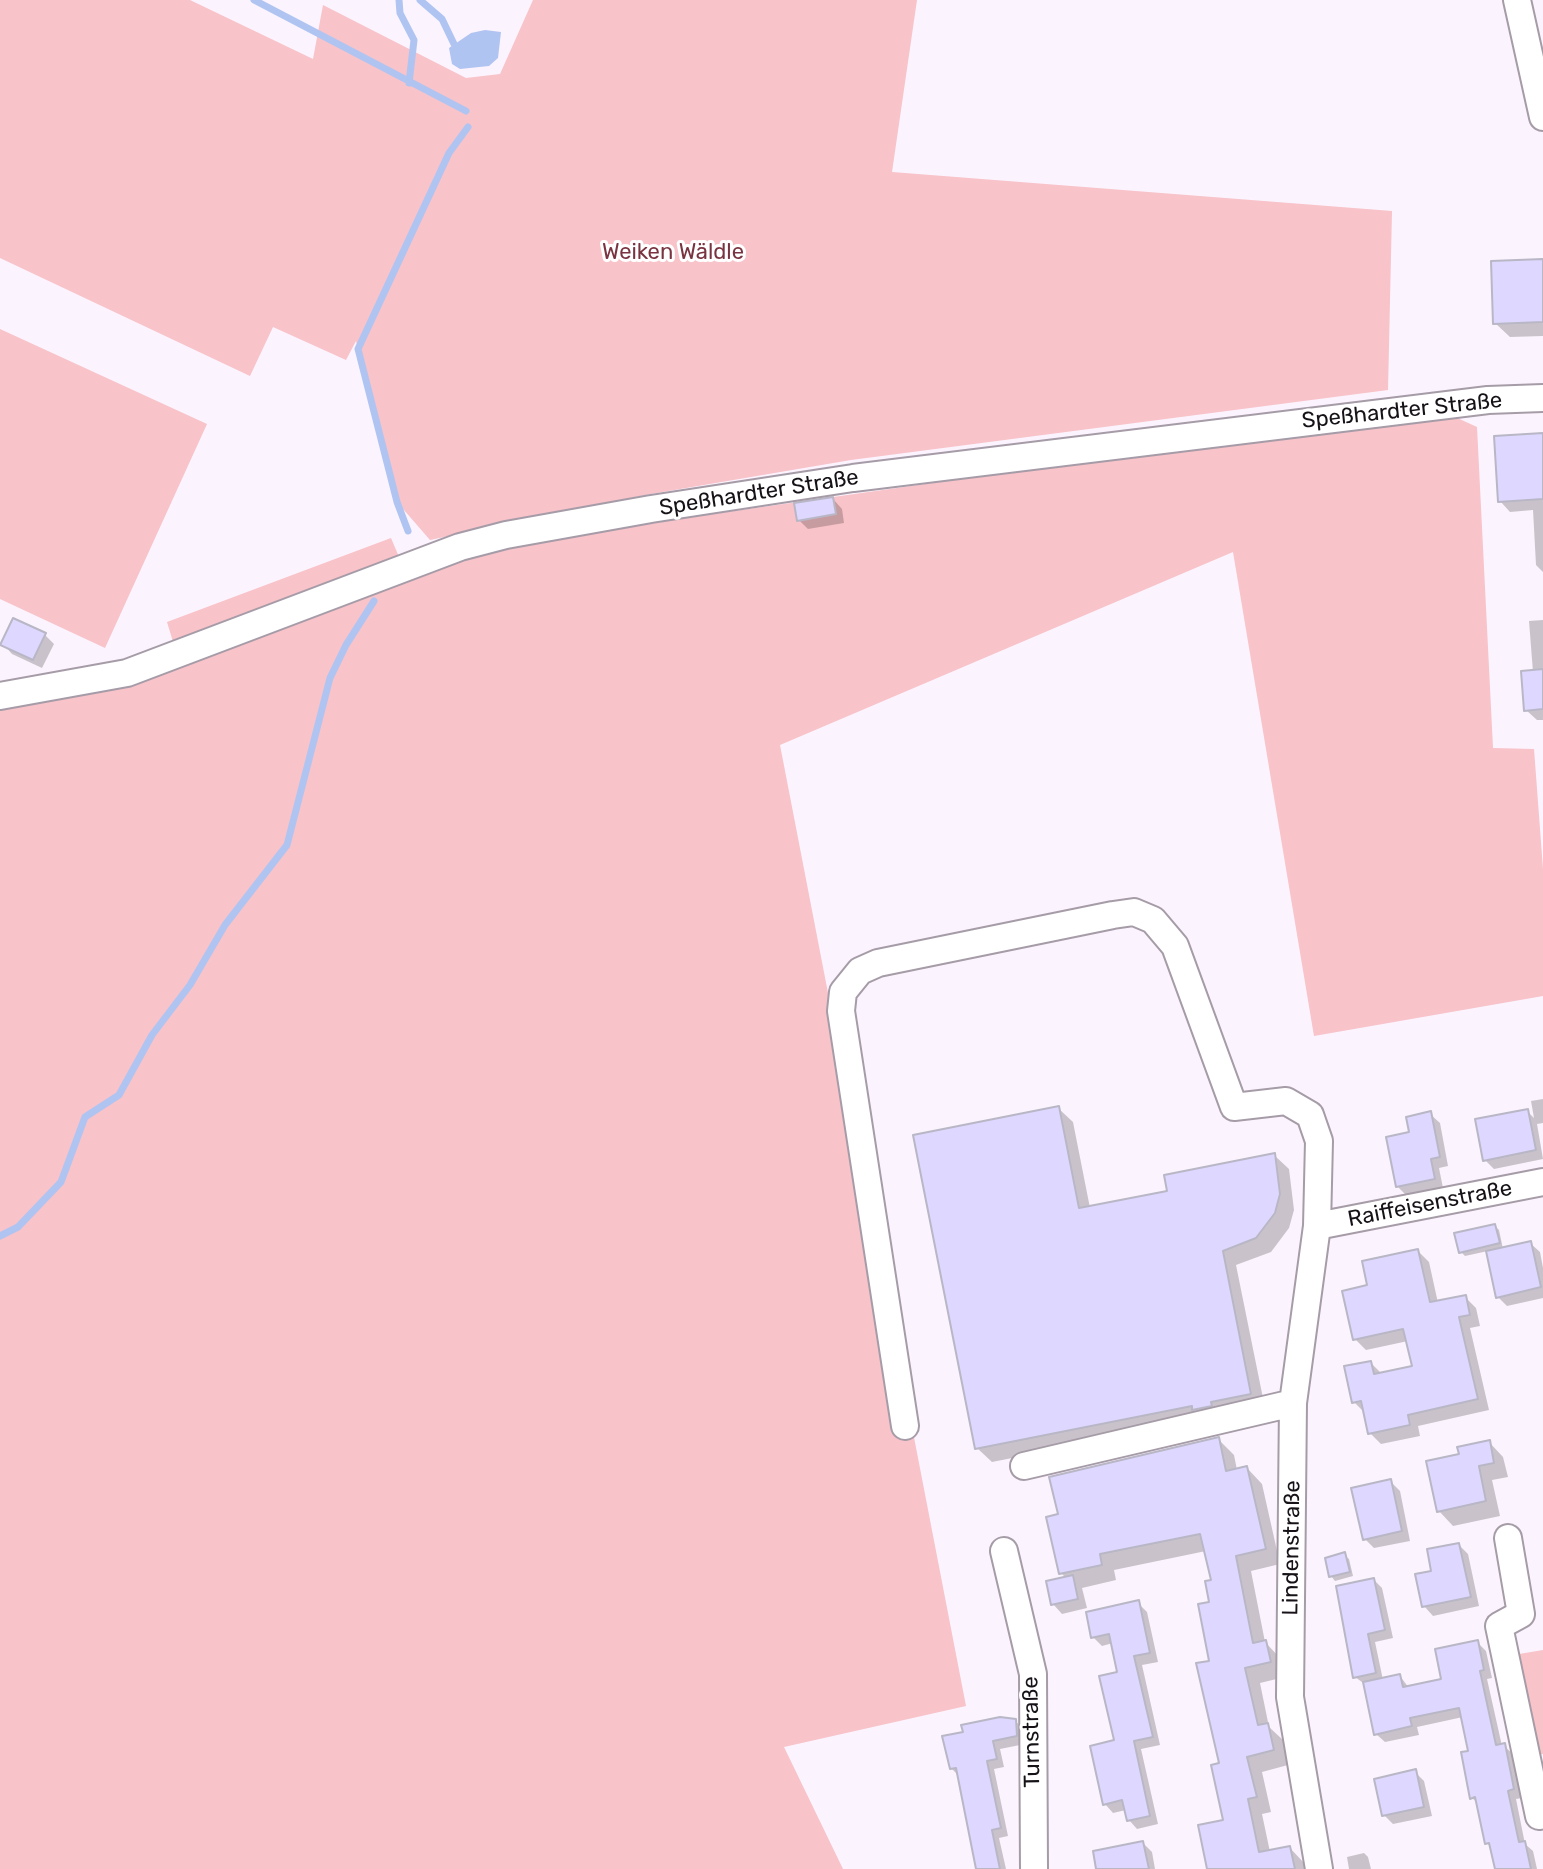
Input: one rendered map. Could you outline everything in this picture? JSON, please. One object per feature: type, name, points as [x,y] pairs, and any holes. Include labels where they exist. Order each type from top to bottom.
[{"type":"street","points":[[1517,0],[1543,117]]},
{"type":"street","name":"Speßhardter Straße","points":[[0,696],[127,673],[460,547],[506,535],[853,478],[1488,400],[1543,398]]},
{"type":"street","name":"Lindenstraße","points":[[905,1426],[841,1011],[843,992],[860,971],[878,963],[1134,912],[1153,920],[1175,946],[1234,1107],[1286,1101],[1310,1115],[1319,1141],[1317,1226],[1293,1403],[1290,1697],[1319,1869]]},
{"type":"street","name":"Raiffeisenstraße","points":[[1317,1226],[1543,1182]]},
{"type":"street","points":[[1024,1466],[1293,1403]]},
{"type":"street","points":[[1508,1538],[1532,1616],[1499,1626],[1539,1816]]},
{"type":"street","name":"Turnstraße","points":[[1004,1551],[1033,1674],[1034,1869]]},
{"type":"green space","name":"Weiken Wäldle","points":[[0,0],[190,0],[313,59],[323,5],[466,78],[500,74],[533,0],[917,0],[892,172],[1392,211],[1388,390],[851,460],[645,495],[430,540],[397,502],[356,341],[346,360],[273,327],[250,376],[0,258]]},
{"type":"green space","points":[[0,329],[207,424],[105,648],[0,599]]},
{"type":"green space","points":[[1442,411],[1477,427],[1493,748],[1534,749],[1543,869],[1543,996],[1314,1036],[1233,552],[780,745],[966,1706],[784,1747],[843,1869],[0,1869],[0,706],[428,565],[536,539]]},
{"type":"green space","points":[[391,538],[399,557],[174,645],[167,622]]},
{"type":"green space","points":[[1543,1650],[1543,1754],[1536,1756],[1513,1655]]},
{"type":"water","points":[[485,30],[501,32],[498,58],[489,66],[460,69],[452,64],[449,48],[471,33]]},
{"type":"building","points":[[1543,259],[1543,322],[1493,324],[1491,261]]},
{"type":"building","points":[[1543,433],[1543,499],[1498,502],[1494,436]]},
{"type":"building","points":[[833,497],[836,514],[797,521],[794,503]]},
{"type":"building","points":[[13,618],[46,633],[33,660],[0,645]]},
{"type":"building","points":[[1543,669],[1543,709],[1524,711],[1521,671]]},
{"type":"building","points":[[1059,1106],[1079,1208],[1167,1191],[1164,1175],[1275,1153],[1280,1194],[1275,1213],[1256,1238],[1223,1251],[1251,1394],[1211,1402],[1212,1406],[1192,1410],[1192,1406],[975,1449],[913,1135]]},
{"type":"building","points":[[1528,1109],[1536,1150],[1483,1161],[1475,1119]]},
{"type":"building","points":[[1431,1111],[1440,1157],[1431,1159],[1435,1179],[1396,1187],[1386,1137],[1409,1132],[1406,1117]]},
{"type":"building","points":[[1495,1224],[1500,1243],[1459,1253],[1454,1233]]},
{"type":"building","points":[[1531,1241],[1541,1287],[1496,1298],[1486,1251]]},
{"type":"building","points":[[1418,1249],[1430,1302],[1466,1295],[1470,1315],[1459,1317],[1478,1399],[1408,1415],[1410,1425],[1368,1434],[1361,1401],[1352,1403],[1344,1366],[1371,1361],[1374,1374],[1412,1366],[1403,1329],[1353,1340],[1342,1291],[1367,1285],[1362,1261]]},
{"type":"building","points":[[1219,1437],[1226,1471],[1247,1466],[1266,1549],[1236,1556],[1253,1643],[1266,1640],[1271,1662],[1245,1668],[1258,1725],[1268,1723],[1274,1750],[1247,1757],[1257,1797],[1248,1799],[1259,1852],[1290,1846],[1295,1869],[1207,1869],[1198,1825],[1223,1820],[1211,1765],[1219,1763],[1196,1663],[1209,1661],[1198,1604],[1209,1602],[1205,1581],[1211,1580],[1200,1534],[1100,1554],[1102,1565],[1059,1574],[1046,1517],[1058,1514],[1049,1477]]},
{"type":"building","points":[[1490,1440],[1494,1463],[1479,1466],[1486,1501],[1437,1512],[1426,1461],[1459,1454],[1457,1447]]},
{"type":"building","points":[[1391,1479],[1402,1531],[1363,1540],[1351,1488]]},
{"type":"building","points":[[1459,1543],[1471,1597],[1422,1607],[1415,1574],[1431,1571],[1427,1549]]},
{"type":"building","points":[[1345,1552],[1350,1572],[1329,1577],[1325,1558]]},
{"type":"building","points":[[1073,1575],[1078,1599],[1051,1605],[1046,1581]]},
{"type":"building","points":[[1374,1578],[1385,1630],[1368,1634],[1376,1673],[1353,1678],[1336,1586]]},
{"type":"building","points":[[1139,1600],[1150,1653],[1134,1656],[1153,1737],[1134,1741],[1150,1816],[1127,1821],[1122,1800],[1103,1805],[1090,1746],[1114,1740],[1099,1676],[1117,1672],[1109,1634],[1091,1638],[1086,1612]]},
{"type":"building","points":[[1478,1640],[1484,1670],[1480,1671],[1496,1745],[1505,1743],[1514,1789],[1508,1791],[1519,1842],[1525,1841],[1531,1869],[1495,1869],[1489,1843],[1485,1844],[1475,1797],[1470,1799],[1461,1752],[1468,1751],[1459,1708],[1410,1718],[1412,1726],[1374,1735],[1363,1682],[1400,1674],[1403,1687],[1441,1679],[1435,1649]]},
{"type":"building","points":[[1000,1717],[1016,1719],[1017,1736],[993,1741],[997,1759],[987,1761],[1001,1828],[992,1830],[1000,1869],[976,1869],[956,1768],[950,1769],[942,1736],[963,1732],[961,1725]]},
{"type":"building","points":[[1416,1769],[1424,1807],[1382,1816],[1374,1779]]},
{"type":"building","points":[[1143,1841],[1149,1869],[1096,1869],[1093,1851]]},
{"type":"waterway","points":[[254,0],[466,111]]},
{"type":"waterway","points":[[399,0],[400,13],[414,40],[409,83]]},
{"type":"waterway","points":[[420,0],[442,19],[454,44]]},
{"type":"waterway","points":[[408,531],[397,502],[358,349],[449,153],[468,127]]},
{"type":"waterway","points":[[0,1236],[18,1227],[61,1182],[85,1117],[119,1095],[152,1035],[190,985],[225,925],[287,845],[330,678],[346,645],[374,601]]}]
